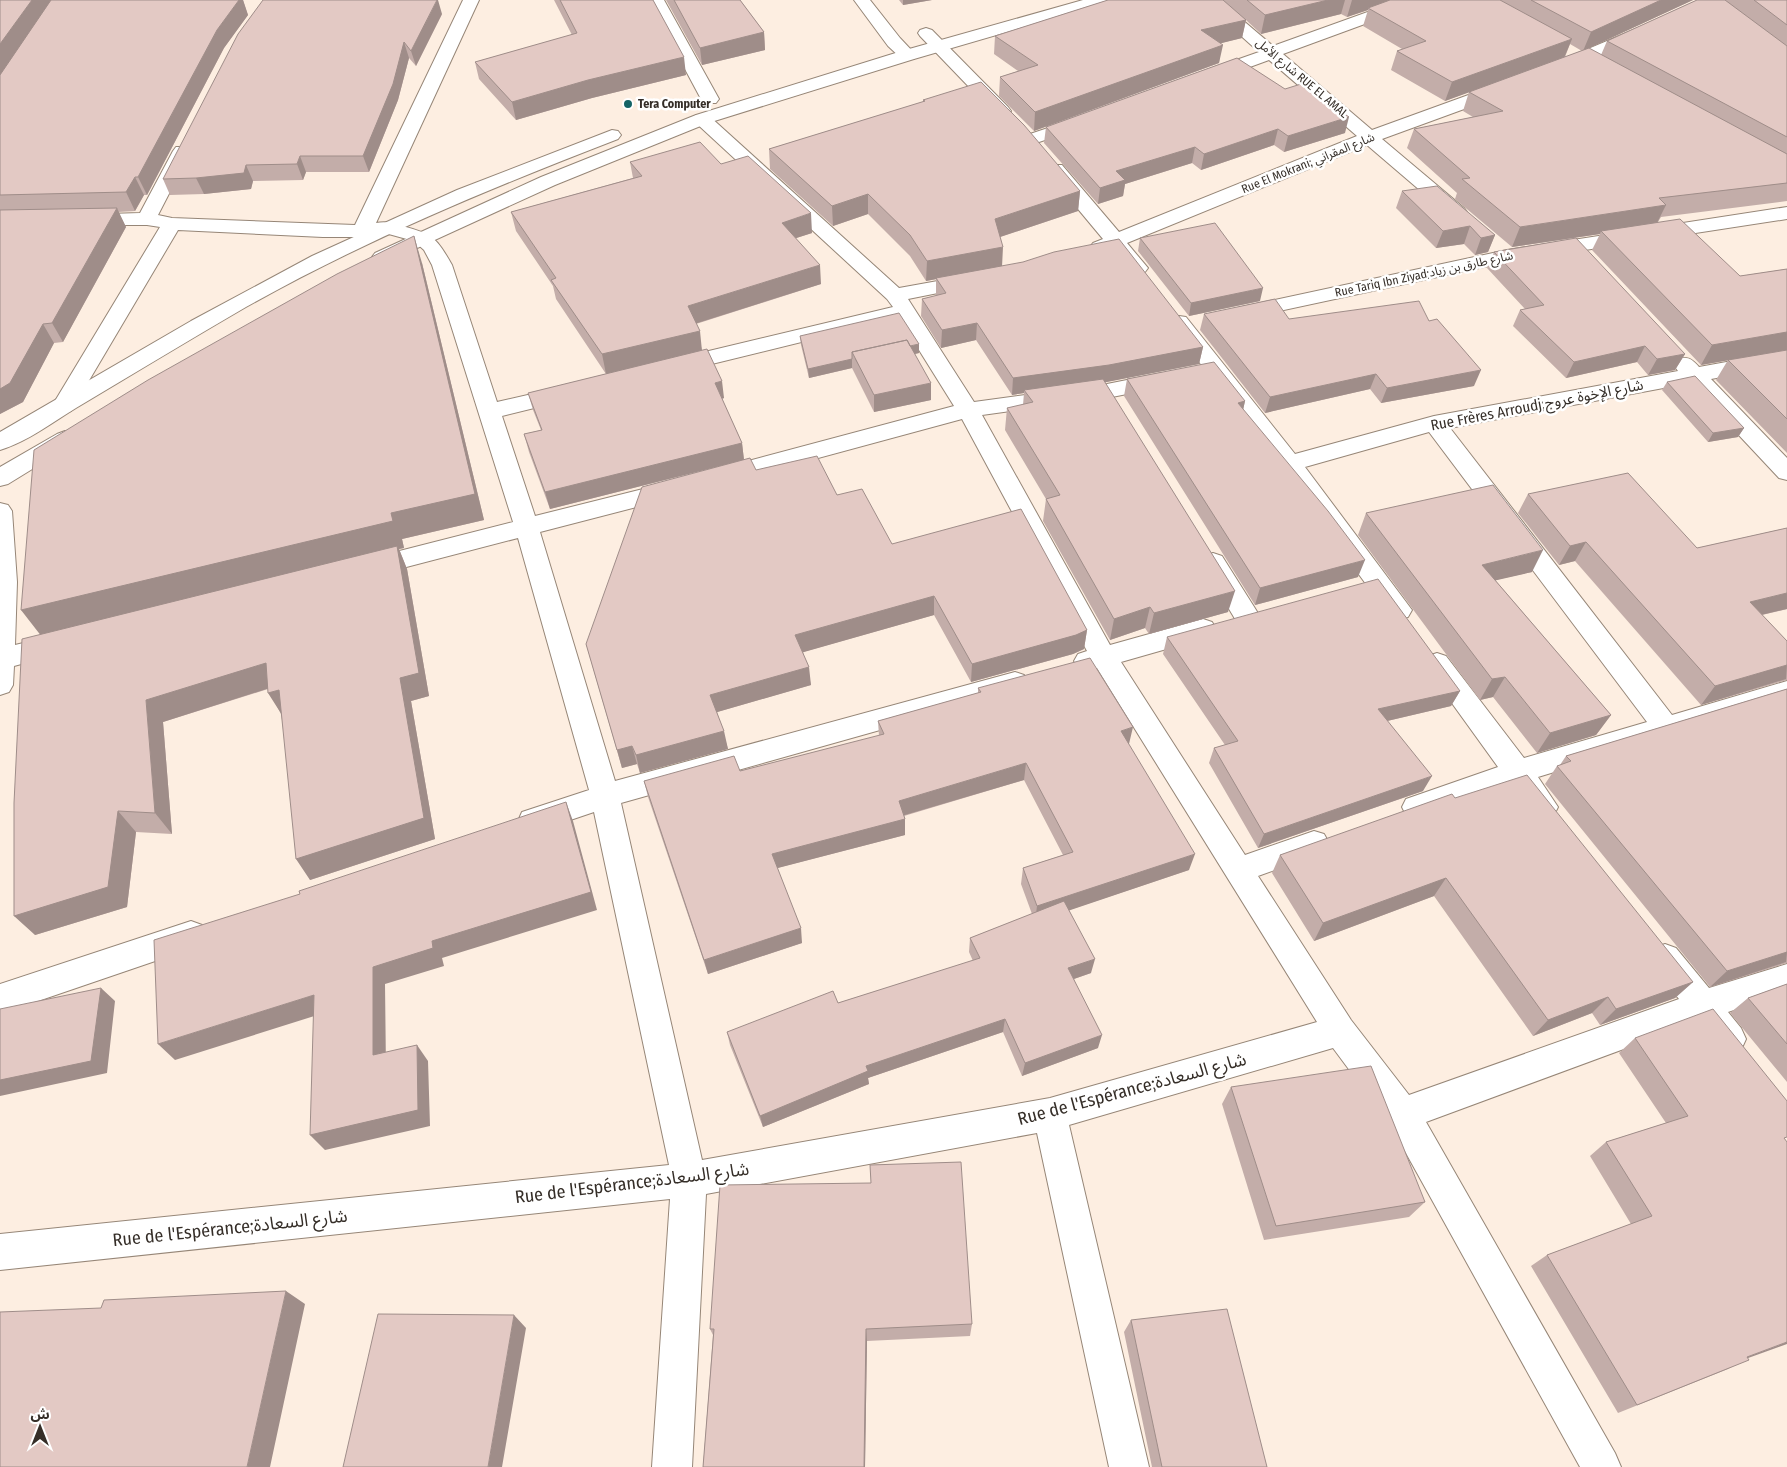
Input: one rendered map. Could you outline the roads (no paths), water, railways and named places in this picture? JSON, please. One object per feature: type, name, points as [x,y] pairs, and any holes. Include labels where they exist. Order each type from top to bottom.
[{"type":"street","points":[[374,229],[471,0]]},
{"type":"street","points":[[656,0],[706,109],[900,303],[968,410],[1104,657],[1340,1031],[1403,1114],[1601,1467]]},
{"type":"street","points":[[862,0],[901,49]]},
{"type":"street","points":[[934,40],[1035,0]]},
{"type":"street","points":[[0,442],[248,298],[374,229],[528,167],[635,126],[706,109],[934,40],[1100,0]]},
{"type":"street","name":"شارع الأمل RUE EL AMAL","points":[[1209,0],[1471,225]]},
{"type":"street","points":[[1198,80],[1416,0]]},
{"type":"street","points":[[1546,73],[1583,59],[1654,26]]},
{"type":"street","points":[[934,40],[1030,140],[1117,241],[1158,295],[1201,322],[1215,369],[1290,463],[1379,582],[1516,772],[1560,826]]},
{"type":"street","points":[[1566,50],[1600,68]]},
{"type":"street","name":"Rue El Mokrani; شارع المقراني","points":[[1078,253],[1117,241],[1370,137],[1518,83]]},
{"type":"street","points":[[362,266],[421,237],[706,109]]},
{"type":"street","points":[[1030,140],[1095,117]]},
{"type":"street","points":[[147,219],[190,134]]},
{"type":"street","name":"Rue Tariq Ibn Ziyad;شارع طارق بن زياد","points":[[1201,322],[1500,250],[1581,253],[1787,213]]},
{"type":"street","points":[[66,219],[147,219],[172,224],[323,231],[374,229],[421,237],[432,247],[442,265],[491,411],[527,528],[605,796],[689,1180],[672,1467]]},
{"type":"street","points":[[63,406],[172,224]]},
{"type":"street","points":[[654,371],[992,277]]},
{"type":"street","points":[[1668,346],[1787,472]]},
{"type":"street","name":"Rue Frères Arroudj;شارع الإخوة عروج","points":[[1290,463],[1434,423],[1787,358]]},
{"type":"street","points":[[346,573],[527,528],[968,410],[1112,400],[1215,369]]},
{"type":"street","points":[[491,411],[587,388]]},
{"type":"street","points":[[1434,423],[1665,726]]},
{"type":"street","points":[[0,478],[84,428]]},
{"type":"street","points":[[0,511],[4,582],[0,685]]},
{"type":"street","points":[[1200,542],[1247,617]]},
{"type":"street","points":[[1350,589],[1379,582]]},
{"type":"street","points":[[1065,668],[1275,610]]},
{"type":"street","points":[[1,659],[78,640]]},
{"type":"street","points":[[511,828],[605,796],[1037,676]]},
{"type":"street","points":[[1396,814],[1516,772],[1665,726],[1787,692]]},
{"type":"street","points":[[1238,870],[1340,834]]},
{"type":"street","points":[[0,999],[218,926]]},
{"type":"street","points":[[1653,943],[1745,1058]]},
{"type":"street","points":[[1403,1114],[1703,1005],[1787,978]]},
{"type":"street","name":"Rue de l'Espérance;شارع السعادة","points":[[0,1252],[689,1180],[1050,1114],[1340,1031]]},
{"type":"street","points":[[1050,1114],[1129,1467]]},
{"type":"place","name":"Tera Computer","points":[[628,104]]}]
